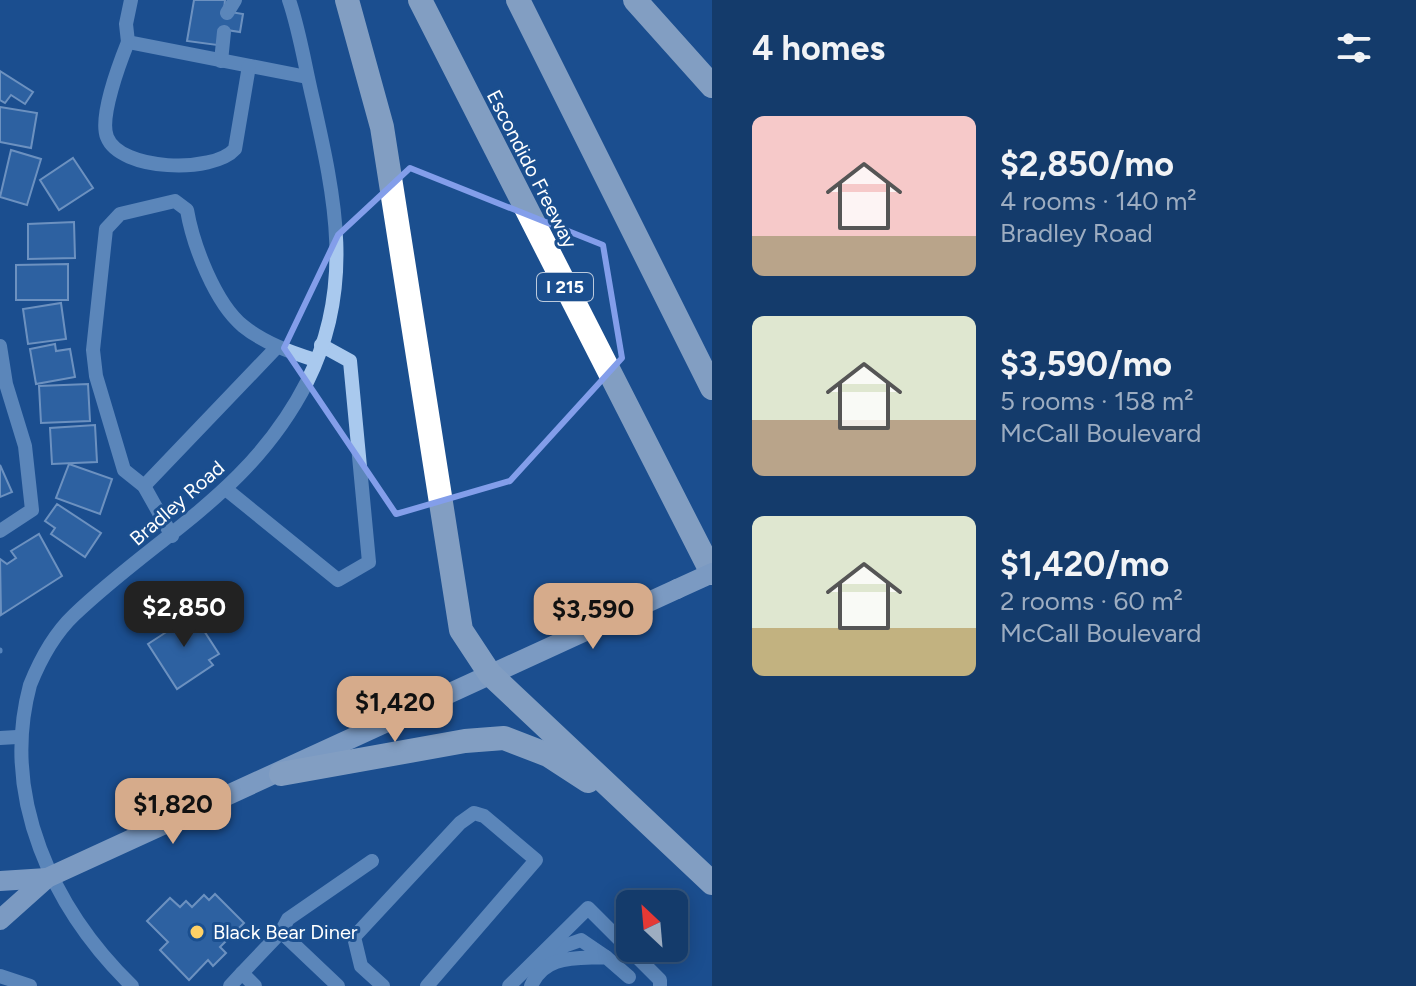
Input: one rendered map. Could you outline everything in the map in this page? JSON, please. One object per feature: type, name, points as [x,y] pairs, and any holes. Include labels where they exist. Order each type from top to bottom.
[{"type":"highway","points":[[347,0],[382,127],[461,630],[490,674],[590,766],[622,802],[712,883]]},
{"type":"highway","name":"Escondido Freeway","points":[[420,0],[712,573]]},
{"type":"highway","points":[[518,0],[712,388]]},
{"type":"highway","points":[[635,0],[712,86]]},
{"type":"highway","points":[[281,774],[465,741],[504,738],[548,755],[622,802]]},
{"type":"main road","points":[[0,920],[47,878],[281,774],[712,573]]},
{"type":"main road","points":[[0,881],[47,878]]},
{"type":"street","points":[[131,0],[126,24],[128,42],[115,73],[105,135],[116,153],[135,160],[179,166],[227,157],[235,149],[249,66]]},
{"type":"street","name":"Bradley Road","points":[[132,986],[92,947],[47,878],[20,806],[14,763],[20,711],[40,659],[73,616],[227,490],[272,441],[308,380],[330,320],[339,254],[333,189],[289,0]]},
{"type":"street","points":[[221,61],[224,32]]},
{"type":"street","points":[[128,42],[307,77]]},
{"type":"street","points":[[172,536],[144,486],[124,470],[96,376],[93,350],[106,229],[120,214],[175,201],[187,210],[191,233],[212,282],[241,325],[277,347],[315,360]]},
{"type":"street","points":[[227,490],[338,580],[369,562],[350,361],[321,345]]},
{"type":"street","points":[[0,346],[3,385],[25,446],[32,510],[0,531]]},
{"type":"street","points":[[144,486],[277,347]]},
{"type":"street","points":[[0,738],[17,737]]},
{"type":"street","points":[[383,986],[361,966],[354,937],[460,823],[474,813],[484,816],[536,860],[427,986]]},
{"type":"street","points":[[230,986],[281,932],[288,919],[372,861]]},
{"type":"street","points":[[509,986],[588,908],[616,936]]},
{"type":"street","points":[[281,932],[338,986]]},
{"type":"street","points":[[531,986],[537,972],[552,961],[606,957],[625,982],[642,962],[660,980],[660,986]]},
{"type":"street","points":[[242,973],[255,986]]},
{"type":"street","points":[[0,976],[30,986]]},
{"type":"highlighted area","points":[[410,168],[603,245],[622,358],[510,481],[396,514],[284,348],[338,235]]},
{"type":"building","points":[[194,0],[225,0],[224,11],[243,14],[240,32],[220,29],[217,45],[187,41]]},
{"type":"building","points":[[0,71],[33,92],[25,104],[11,95],[5,103],[0,100]]},
{"type":"building","points":[[0,107],[37,113],[31,148],[0,142]]},
{"type":"building","points":[[11,150],[41,159],[27,205],[0,197]]},
{"type":"building","points":[[73,158],[93,188],[59,210],[40,180]]},
{"type":"building","points":[[74,222],[75,258],[28,259],[28,224]]},
{"type":"building","points":[[68,264],[68,300],[16,300],[16,265]]},
{"type":"building","points":[[61,303],[66,339],[28,344],[23,309]]},
{"type":"building","points":[[55,344],[56,351],[70,349],[75,377],[36,384],[30,349]]},
{"type":"building","points":[[88,384],[90,421],[41,423],[39,386]]},
{"type":"building","points":[[95,425],[97,462],[52,464],[50,428]]},
{"type":"building","points":[[69,464],[112,479],[100,514],[56,498]]},
{"type":"building","points":[[0,465],[12,492],[0,497]]},
{"type":"building","points":[[57,504],[101,533],[85,557],[51,534],[55,528],[45,521]]},
{"type":"building","points":[[39,534],[62,576],[1,615],[0,559],[7,564],[16,558],[11,551]]},
{"type":"building","points":[[188,606],[219,654],[209,660],[213,665],[177,689],[148,644],[174,627],[169,618]]},
{"type":"building","name":"Black Bear Diner","points":[[215,894],[244,923],[220,947],[226,953],[213,966],[208,960],[189,980],[160,950],[168,942],[147,921],[170,898],[180,907],[186,901],[192,907],[204,895],[209,900]]},
{"type":"place","name":"Black Bear Diner","points":[[197,932]]}]
